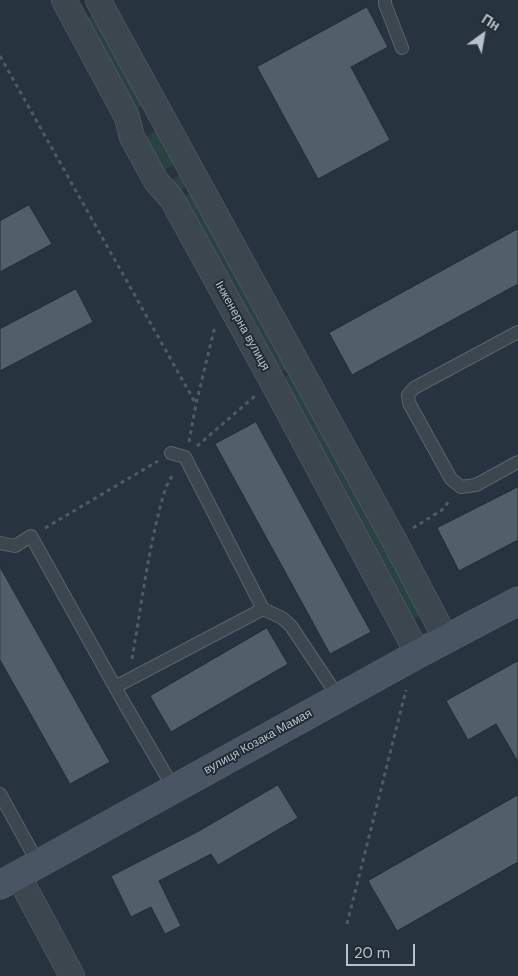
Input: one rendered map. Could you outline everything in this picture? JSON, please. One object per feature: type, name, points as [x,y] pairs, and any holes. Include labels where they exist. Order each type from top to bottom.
[{"type":"street","name":"Інженерна вулиця","points":[[64,0],[127,117],[132,137],[156,181],[172,199],[418,654]]},
{"type":"street","points":[[98,0],[394,540],[446,639]]},
{"type":"street","name":"вулиця Козака Мамая","points":[[19,874],[518,601]]},
{"type":"street","points":[[19,874],[72,976]]},
{"type":"lane","points":[[385,0],[384,4],[402,48]]},
{"type":"lane","points":[[518,332],[414,388],[408,395],[409,403],[451,479],[461,487],[476,485],[518,462]]},
{"type":"lane","points":[[171,453],[185,457],[263,609],[282,618],[291,626],[339,698]]},
{"type":"lane","points":[[0,543],[15,546],[31,536],[114,687],[174,789]]},
{"type":"lane","points":[[114,687],[263,609]]},
{"type":"lane","points":[[0,794],[19,874]]},
{"type":"path","points":[[0,56],[196,404]]},
{"type":"path","points":[[185,457],[223,292]]},
{"type":"path","points":[[128,679],[151,546],[168,481],[185,457],[272,381]]},
{"type":"path","points":[[31,536],[171,453]]},
{"type":"path","points":[[394,540],[442,510],[461,487]]},
{"type":"path","points":[[347,924],[403,701],[418,654]]},
{"type":"green space","points":[[100,11],[149,101],[130,112],[80,22]]},
{"type":"green space","points":[[163,127],[181,161],[157,174],[138,141]]},
{"type":"green space","points":[[186,171],[193,183],[174,194],[167,182]]},
{"type":"green space","points":[[197,190],[293,366],[273,376],[177,200]]},
{"type":"green space","points":[[295,371],[427,612],[407,623],[276,382]]},
{"type":"building","points":[[367,7],[388,47],[351,67],[390,140],[318,179],[257,67]]},
{"type":"building","points":[[29,205],[52,244],[0,272],[0,221]]},
{"type":"building","points":[[518,229],[518,284],[352,375],[329,333]]},
{"type":"building","points":[[76,289],[93,322],[0,371],[0,329]]},
{"type":"building","points":[[256,422],[371,632],[330,654],[215,444]]},
{"type":"building","points":[[518,487],[518,540],[459,571],[437,528]]},
{"type":"building","points":[[0,567],[110,762],[70,784],[0,660]]},
{"type":"building","points":[[267,628],[288,664],[171,732],[150,696]]},
{"type":"building","points":[[518,661],[518,762],[496,724],[468,740],[446,701]]},
{"type":"building","points":[[278,785],[298,818],[218,865],[211,854],[159,881],[181,926],[165,934],[151,907],[131,917],[111,876],[199,831]]},
{"type":"building","points":[[518,795],[518,862],[397,931],[368,881]]}]
